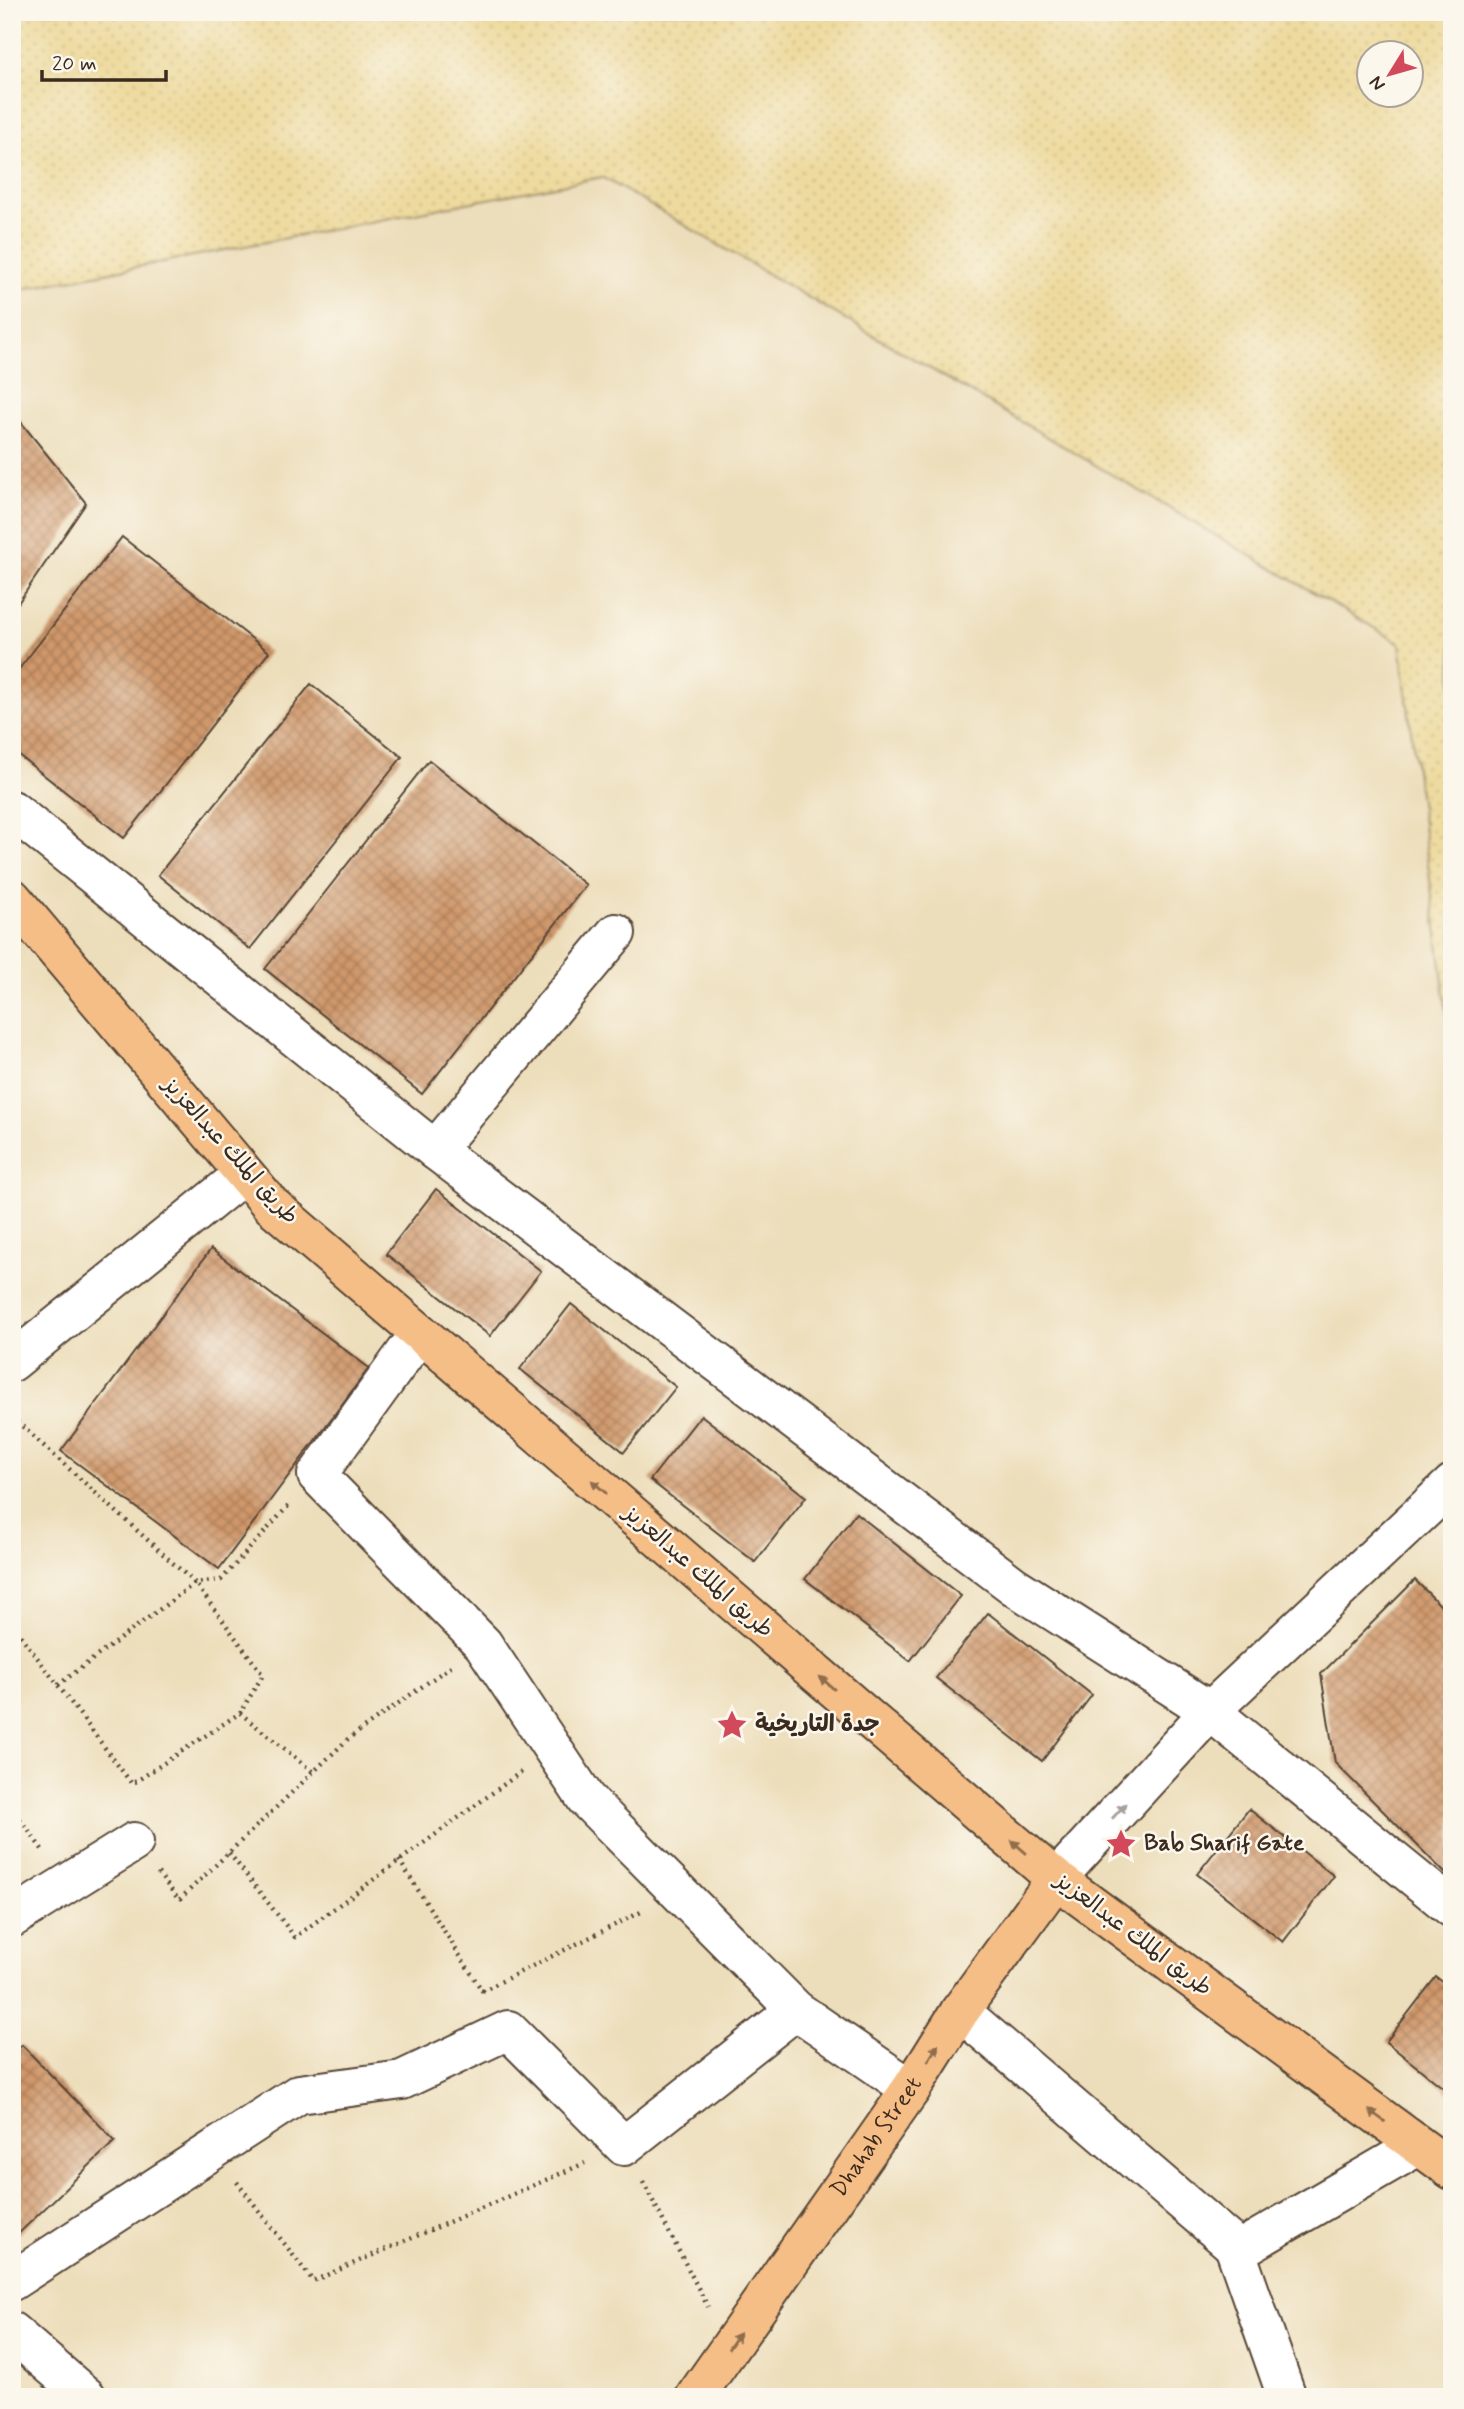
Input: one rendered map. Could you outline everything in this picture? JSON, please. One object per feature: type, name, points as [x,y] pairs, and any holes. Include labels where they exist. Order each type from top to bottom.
[{"type":"main road","name":"طريق الملك عبدالعزيز","points":[[12,898],[271,1205],[1056,1879],[1452,2170]]},
{"type":"main road","name":"Dhahab Street","points":[[695,2397],[911,2089],[960,2011],[1056,1879]]},
{"type":"street","points":[[12,810],[435,1150],[1014,1586],[1210,1711],[1452,1908]]},
{"type":"street","points":[[435,1150],[616,933]]},
{"type":"street","points":[[12,1362],[244,1174]]},
{"type":"street","points":[[420,1334],[317,1475],[482,1644],[586,1799],[796,2010],[911,2089]]},
{"type":"street","points":[[1056,1879],[1210,1711],[1452,1484]]},
{"type":"street","points":[[12,1918],[134,1842]]},
{"type":"street","points":[[12,2281],[299,2094],[402,2080],[508,2031],[624,2146],[796,2010]]},
{"type":"street","points":[[960,2011],[1239,2250],[1418,2146]]},
{"type":"street","points":[[1234,2246],[1287,2397]]},
{"type":"street","points":[[12,2332],[87,2397]]},
{"type":"path","points":[[12,1418],[195,1583],[263,1675],[240,1713],[132,1784],[12,1624]]},
{"type":"path","points":[[58,1685],[195,1583],[221,1580],[317,1475]]},
{"type":"path","points":[[134,1842],[179,1900],[348,1739],[482,1644]]},
{"type":"path","points":[[240,1713],[313,1772]]},
{"type":"path","points":[[229,1853],[295,1937],[553,1749]]},
{"type":"path","points":[[12,1808],[67,1884]]},
{"type":"path","points":[[399,1860],[508,2031]]},
{"type":"path","points":[[482,1991],[680,1893]]},
{"type":"path","points":[[213,2151],[313,2281],[624,2146],[730,2348]]},
{"type":"sand","points":[[12,12],[1452,12],[1452,1053],[1400,643],[602,177],[12,291]]},
{"type":"building","points":[[12,411],[86,503],[12,612]]},
{"type":"building","points":[[122,537],[269,652],[124,838],[12,750],[12,678]]},
{"type":"building","points":[[311,684],[402,757],[250,949],[158,875]]},
{"type":"building","points":[[429,760],[586,885],[422,1094],[265,969]]},
{"type":"building","points":[[436,1189],[541,1271],[490,1336],[386,1254]]},
{"type":"building","points":[[211,1249],[369,1368],[219,1569],[61,1451]]},
{"type":"building","points":[[571,1304],[676,1387],[624,1452],[520,1369]]},
{"type":"building","points":[[701,1415],[806,1497],[755,1562],[650,1480]]},
{"type":"building","points":[[856,1513],[961,1596],[910,1661],[805,1579]]},
{"type":"building","points":[[1415,1580],[1452,1617],[1452,1880],[1335,1763],[1321,1674]]},
{"type":"building","points":[[988,1613],[1092,1695],[1042,1761],[936,1678]]},
{"type":"building","points":[[1249,1809],[1334,1876],[1283,1942],[1197,1874]]},
{"type":"building","points":[[1436,1977],[1452,1989],[1452,2095],[1386,2042]]},
{"type":"building","points":[[22,2045],[115,2141],[12,2240],[12,2054]]},
{"type":"place","name":"جدة التاريخية","points":[[732,1725]]},
{"type":"place","name":"Bab Sharif Gate","points":[[1121,1844]]}]
